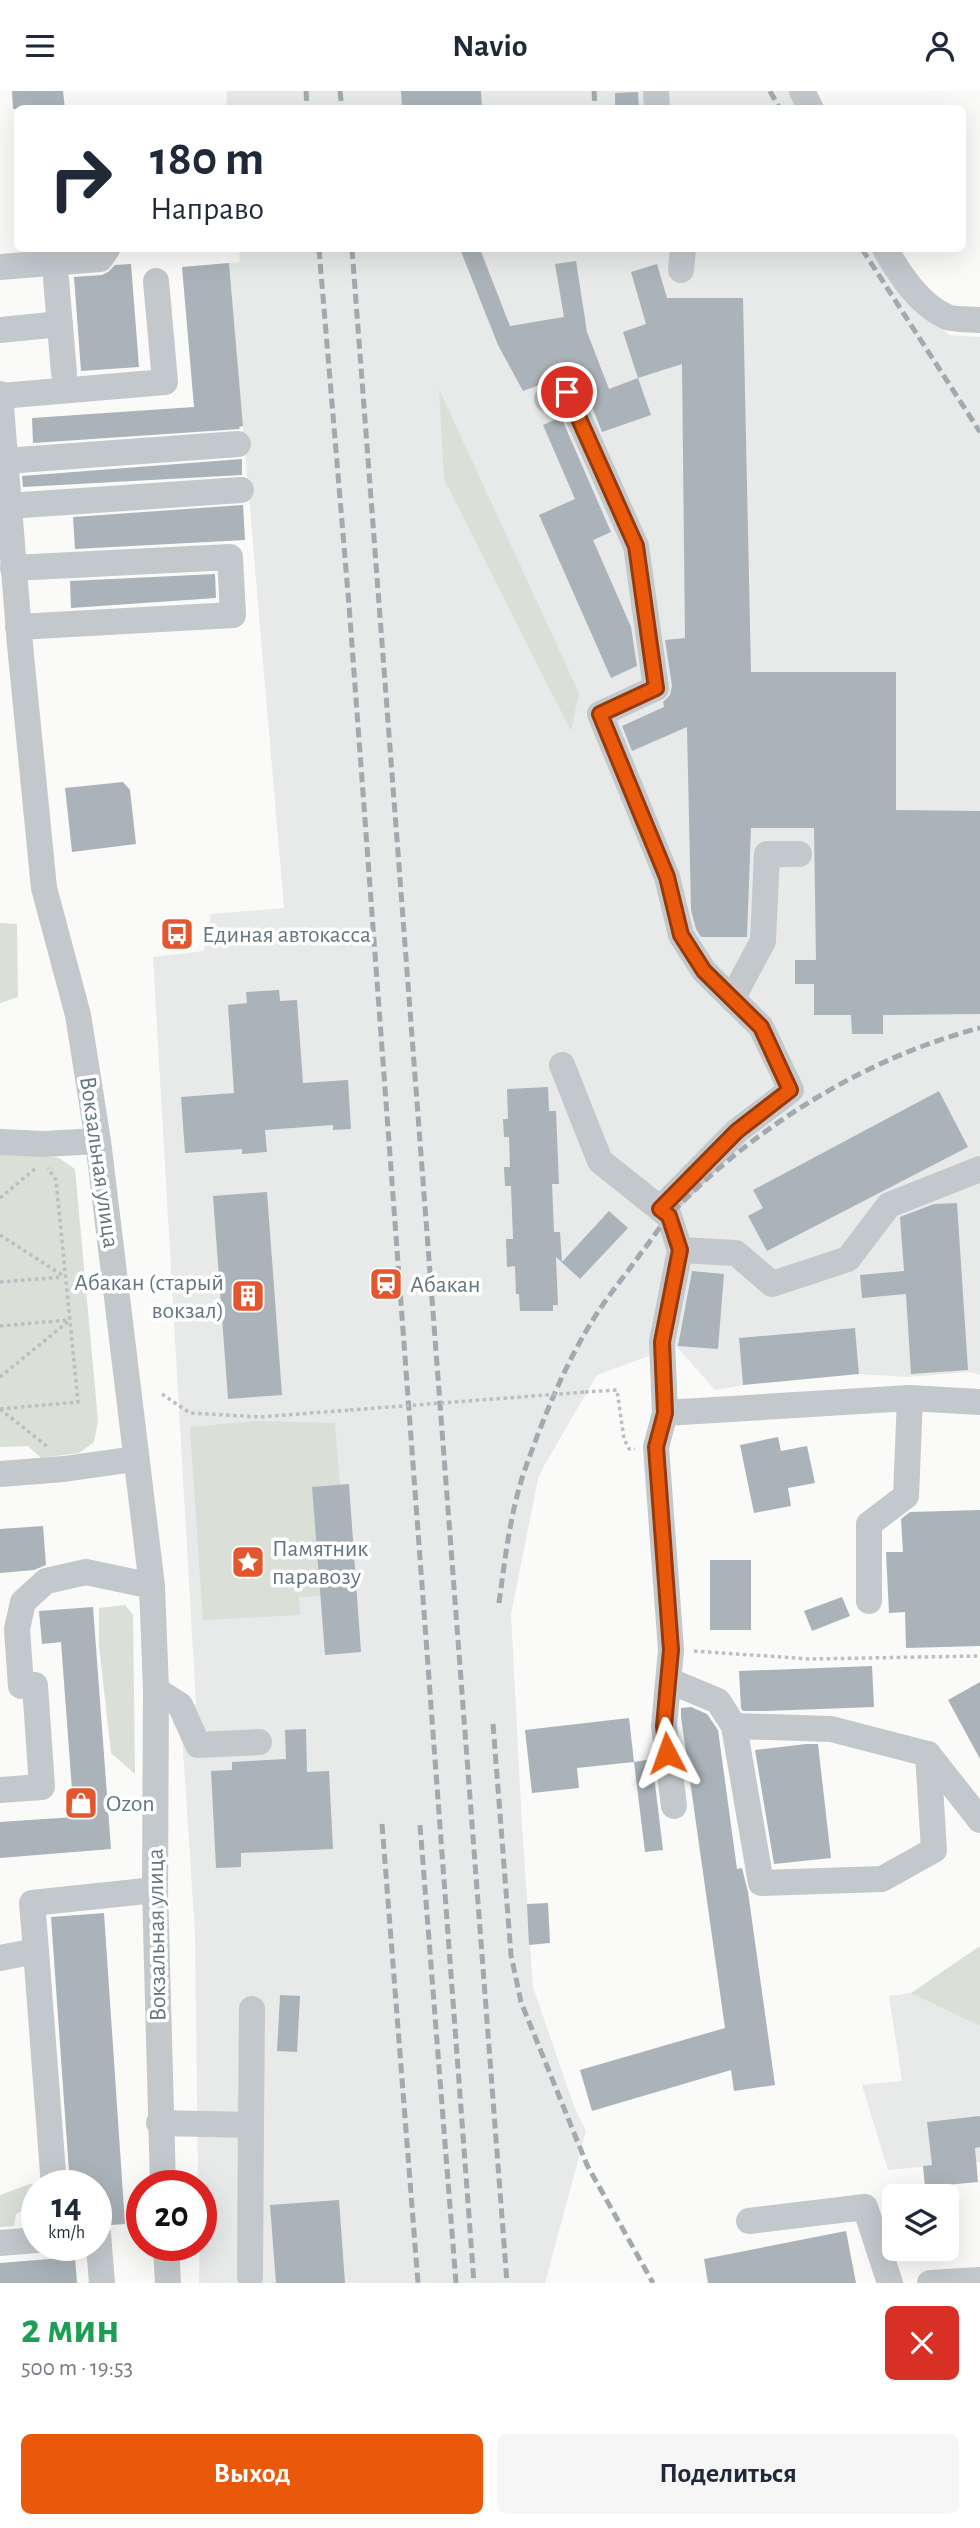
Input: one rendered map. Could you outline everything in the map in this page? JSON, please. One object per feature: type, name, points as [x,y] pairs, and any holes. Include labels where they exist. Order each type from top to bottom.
[{"type":"street","points":[[0,267],[100,259],[105,252]]},
{"type":"street","points":[[887,252],[900,274],[925,300],[948,317],[980,320]]},
{"type":"street","points":[[56,279],[64,373]]},
{"type":"street","points":[[0,395],[165,383],[156,281]]},
{"type":"street","points":[[0,330],[60,324]]},
{"type":"street","points":[[548,399],[567,392],[636,546],[656,688],[600,714],[667,877],[681,935],[704,971],[761,1027],[790,1090],[737,1131],[660,1209]]},
{"type":"street","name":"Вокзальная улица","points":[[0,395],[5,501],[13,568],[13,639],[44,888],[78,1015],[98,1141],[152,1586],[156,1690],[155,1889],[162,2170]]},
{"type":"street","points":[[5,461],[238,444]]},
{"type":"street","points":[[5,501],[241,491]]},
{"type":"street","points":[[13,568],[230,557],[233,615],[13,639]]},
{"type":"street","points":[[732,999],[763,941],[767,854],[799,854]]},
{"type":"street","points":[[562,1065],[600,1161],[669,1216],[680,1250],[662,1342],[665,1413],[656,1447],[671,1650],[664,1726],[674,1806]]},
{"type":"street","points":[[0,1142],[44,1144],[98,1141]]},
{"type":"street","points":[[680,1250],[736,1253],[772,1284],[848,1259],[889,1205],[980,1169]]},
{"type":"street","points":[[665,1413],[910,1398],[980,1402]]},
{"type":"street","points":[[869,1601],[869,1524],[906,1496],[910,1398]]},
{"type":"street","points":[[0,1474],[135,1459]]},
{"type":"street","points":[[0,1790],[43,1787],[35,1685],[21,1686],[17,1629],[23,1602],[46,1581],[86,1573],[152,1586]]},
{"type":"street","points":[[670,1681],[718,1701],[734,1726],[761,1883],[881,1879],[934,1850],[928,1754]]},
{"type":"street","points":[[156,1690],[180,1705],[198,1745],[259,1742]]},
{"type":"street","points":[[734,1726],[831,1729],[928,1754],[980,1821]]},
{"type":"street","points":[[53,2170],[32,1903],[155,1889]]},
{"type":"street","points":[[0,1958],[36,1951]]},
{"type":"street","points":[[250,2277],[252,2009]]},
{"type":"street","points":[[159,2123],[251,2125]]},
{"type":"street","points":[[749,2221],[865,2207],[890,2283]]},
{"type":"street","points":[[0,2243],[21,2241]]},
{"type":"street","points":[[100,2261],[102,2283]]},
{"type":"street","points":[[167,2261],[168,2283]]},
{"type":"street","points":[[930,2283],[980,2280]]},
{"type":"path","points":[[0,1198],[44,1161],[57,1179],[78,1402],[0,1409]]},
{"type":"path","points":[[0,1235],[65,1277]]},
{"type":"path","points":[[0,1282],[65,1277]]},
{"type":"path","points":[[0,1326],[70,1320]]},
{"type":"path","points":[[0,1377],[70,1320]]},
{"type":"path","points":[[162,1394],[190,1413],[272,1416],[617,1389],[624,1439]]},
{"type":"path","points":[[0,1409],[52,1449]]},
{"type":"path","points":[[671,1650],[809,1659],[980,1656]]},
{"type":"shaded area","points":[[227,91],[790,91],[797,105],[226,105]]},
{"type":"shaded area","points":[[239,252],[875,252],[913,300],[949,335],[980,337],[980,1375],[970,1372],[908,1377],[859,1374],[855,1328],[739,1338],[743,1385],[715,1390],[676,1346],[597,1375],[545,1464],[538,1479],[511,1614],[522,1825],[533,1987],[575,2109],[586,2131],[545,2283],[199,2283],[199,2261],[217,2261],[217,2170],[198,2170],[195,1933],[180,1705],[196,1704],[153,957],[204,951],[211,914],[284,908],[229,263],[240,262]]},
{"type":"shaded area","points":[[439,389],[579,693],[571,731],[444,479]]},
{"type":"shaded area","points":[[0,923],[17,924],[18,997],[0,1003]]},
{"type":"shaded area","points":[[31,1153],[59,1158],[75,1169],[98,1421],[94,1442],[79,1453],[41,1458],[28,1446],[0,1447],[0,1155]]},
{"type":"shaded area","points":[[256,1421],[335,1423],[340,1485],[312,1487],[321,1596],[299,1597],[300,1615],[203,1620],[190,1427]]},
{"type":"shaded area","points":[[125,1605],[133,1615],[135,1774],[111,1753],[99,1646],[99,1608]]},
{"type":"shaded area","points":[[980,1946],[980,2026],[911,1993]]},
{"type":"shaded area","points":[[980,1983],[980,2162],[888,2170],[862,2085],[902,2081],[889,1996]]},
{"type":"shaded area","points":[[21,2187],[21,2211],[16,2214],[14,2226],[0,2227],[0,2195]]},
{"type":"building","points":[[12,91],[63,91],[65,105],[14,105],[13,109]]},
{"type":"building","points":[[401,91],[481,91],[482,105],[402,105]]},
{"type":"building","points":[[638,92],[639,105],[615,105],[615,93]]},
{"type":"building","points":[[461,252],[481,252],[510,326],[564,317],[555,264],[576,261],[587,332],[609,389],[638,378],[651,415],[602,432],[578,371],[523,391],[498,345]]},
{"type":"building","points":[[229,263],[243,426],[239,427],[240,429],[33,443],[32,418],[194,407],[182,267]]},
{"type":"building","points":[[131,264],[139,367],[81,371],[74,277],[102,275],[115,265]]},
{"type":"building","points":[[657,264],[667,298],[743,298],[751,672],[896,672],[896,810],[980,811],[980,1014],[883,1015],[883,1034],[852,1034],[851,1015],[814,1015],[814,984],[795,984],[795,960],[816,960],[814,828],[751,828],[747,937],[701,937],[696,929],[691,910],[687,727],[632,751],[622,726],[664,707],[663,702],[670,695],[672,686],[665,640],[685,638],[682,364],[638,378],[623,332],[646,324],[631,272]]},
{"type":"building","points":[[561,417],[611,532],[593,540],[631,627],[637,666],[611,678],[539,515],[575,499],[543,425]]},
{"type":"building","points":[[242,459],[242,475],[23,487],[22,476]]},
{"type":"building","points":[[243,505],[245,540],[75,549],[73,517]]},
{"type":"building","points":[[215,574],[216,598],[71,608],[70,581]]},
{"type":"building","points":[[123,782],[130,790],[136,844],[72,852],[65,788]]},
{"type":"building","points":[[279,990],[280,1001],[297,1000],[303,1083],[348,1080],[351,1129],[333,1130],[333,1125],[265,1130],[267,1152],[242,1154],[242,1149],[185,1153],[181,1097],[234,1093],[228,1005],[247,1003],[246,992]]},
{"type":"building","points":[[548,1087],[549,1111],[556,1111],[559,1184],[552,1184],[554,1232],[560,1232],[562,1262],[609,1211],[628,1228],[580,1279],[556,1257],[558,1305],[553,1305],[553,1311],[520,1311],[515,1266],[507,1267],[506,1239],[513,1239],[511,1186],[505,1186],[504,1167],[510,1167],[509,1137],[504,1137],[503,1119],[508,1119],[507,1089]]},
{"type":"building","points":[[939,1091],[968,1147],[767,1251],[748,1216],[763,1208],[753,1190]]},
{"type":"building","name":"Абакан (старый вокзал)","points":[[267,1192],[282,1395],[228,1399],[213,1196]]},
{"type":"building","points":[[957,1203],[968,1370],[911,1374],[906,1294],[862,1298],[860,1275],[904,1271],[900,1217],[934,1204]]},
{"type":"building","points":[[692,1271],[724,1274],[718,1349],[678,1346]]},
{"type":"building","points":[[855,1328],[859,1374],[743,1385],[739,1338]]},
{"type":"building","points":[[778,1437],[781,1451],[807,1446],[815,1483],[788,1488],[791,1506],[754,1513],[740,1445]]},
{"type":"building","points":[[349,1484],[361,1652],[325,1655],[312,1487]]},
{"type":"building","points":[[980,1510],[980,1646],[906,1648],[905,1612],[889,1613],[886,1552],[903,1552],[901,1519],[910,1512]]},
{"type":"building","points":[[43,1526],[46,1565],[34,1570],[0,1573],[0,1529]]},
{"type":"building","points":[[710,1560],[751,1560],[751,1630],[710,1630]]},
{"type":"building","points":[[842,1597],[850,1616],[812,1631],[804,1611]]},
{"type":"building","points":[[93,1607],[111,1849],[0,1858],[0,1822],[74,1817],[61,1642],[42,1644],[39,1611]]},
{"type":"building","points":[[872,1666],[874,1707],[766,1711],[743,1711],[741,1708],[739,1671]]},
{"type":"building","points":[[980,1682],[980,1759],[948,1700]]},
{"type":"building","points":[[691,1707],[707,1714],[718,1730],[737,1869],[742,1868],[748,1892],[775,2085],[734,2091],[731,2070],[592,2111],[580,2070],[725,2028],[681,1717],[681,1708]]},
{"type":"building","points":[[629,1718],[634,1762],[577,1768],[579,1788],[532,1793],[525,1730]]},
{"type":"building","points":[[306,1729],[307,1772],[329,1771],[333,1849],[241,1853],[241,1867],[216,1868],[211,1771],[232,1770],[232,1762],[286,1759],[285,1730]]},
{"type":"building","points":[[818,1744],[831,1858],[774,1864],[755,1750]]},
{"type":"building","points":[[652,1759],[663,1850],[645,1852],[634,1762]]},
{"type":"building","points":[[548,1903],[550,1943],[529,1945],[527,1904]]},
{"type":"building","points":[[104,1913],[125,2224],[112,2225],[112,2170],[69,2170],[51,1917]]},
{"type":"building","points":[[280,1995],[300,1996],[297,2052],[277,2051]]},
{"type":"building","points":[[980,2116],[980,2147],[975,2148],[978,2182],[925,2184],[923,2166],[932,2165],[927,2122]]},
{"type":"building","points":[[339,2200],[345,2283],[276,2283],[270,2205]]},
{"type":"building","points":[[846,2231],[856,2283],[708,2283],[704,2259]]},
{"type":"building","points":[[75,2261],[77,2283],[0,2283],[0,2263]]},
{"type":"railway","points":[[306,91],[307,105]]},
{"type":"railway","points":[[340,91],[342,105]]},
{"type":"railway","points":[[594,91],[595,105]]},
{"type":"railway","points":[[770,91],[778,105]]},
{"type":"railway","points":[[319,252],[349,605],[474,2283]]},
{"type":"railway","points":[[352,252],[507,2283]]},
{"type":"railway","points":[[864,252],[980,432]]},
{"type":"railway","points":[[499,1603],[519,1488],[557,1388],[600,1309],[666,1220],[702,1183],[737,1154],[813,1100],[895,1057],[980,1028]]},
{"type":"railway","points":[[493,1724],[511,1955],[521,2002],[587,2165],[653,2283]]},
{"type":"railway","points":[[382,1824],[418,2283]]},
{"type":"railway","points":[[420,1825],[456,2283]]},
{"type":"place","name":"Единая автокасса","points":[[177,934]]},
{"type":"place","name":"Абакан","points":[[386,1284]]},
{"type":"place","name":"Абакан (старый вокзал)","points":[[248,1296]]},
{"type":"place","name":"Памятник паравозу","points":[[248,1562]]},
{"type":"place","name":"Ozon","points":[[81,1803]]},
{"type":"route","points":[[567,392],[636,546],[656,688],[600,714],[667,877],[681,935],[704,971],[761,1027],[790,1090],[737,1131],[660,1209],[669,1216],[680,1250],[662,1342],[665,1413],[656,1447],[671,1650],[664,1726],[667,1753]]}]
